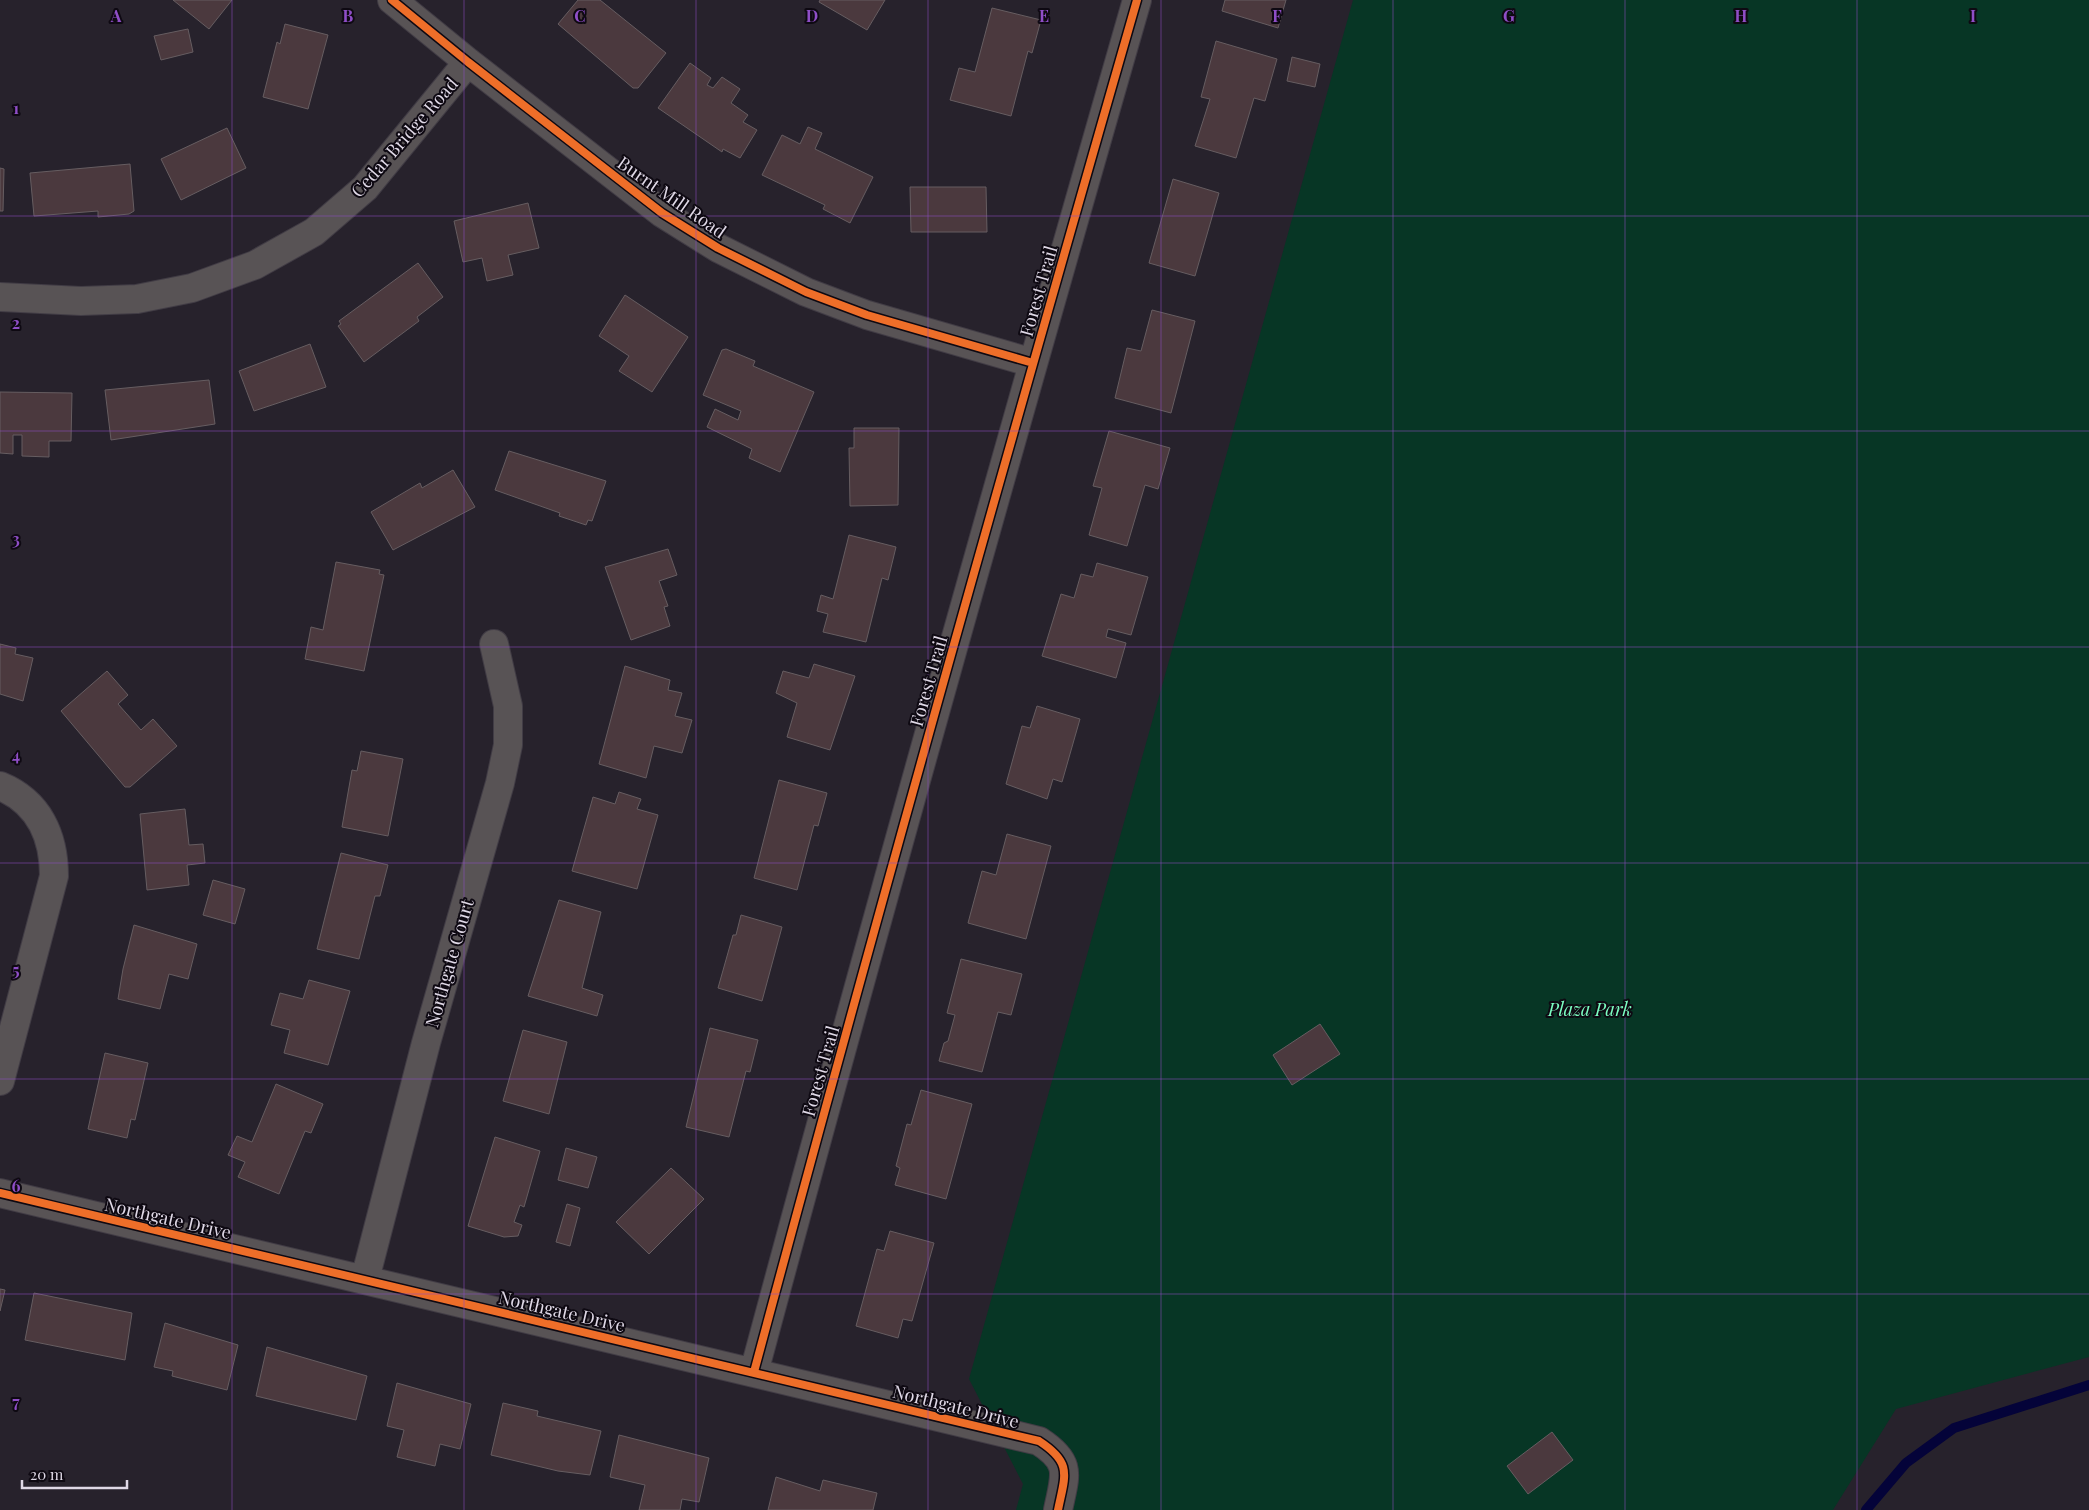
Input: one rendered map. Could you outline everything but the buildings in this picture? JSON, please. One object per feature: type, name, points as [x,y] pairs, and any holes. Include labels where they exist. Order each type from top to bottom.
[{"type":"street","name":"Burnt Mill Road","points":[[392,0],[468,62],[662,213],[718,248],[806,292],[867,315],[1033,363]]},
{"type":"street","name":"Forest Trail","points":[[754,1372],[823,1113],[1033,363],[1137,0]]},
{"type":"street","name":"Cedar Bridge Road","points":[[0,296],[81,301],[137,299],[192,288],[255,265],[314,232],[365,188],[468,62]]},
{"type":"street","name":"Northgate Court","points":[[365,1279],[426,1043],[500,783],[508,745],[508,706],[494,644]]},
{"type":"street","points":[[0,786],[10,790],[31,807],[47,830],[54,855],[54,876],[0,1082]]},
{"type":"street","name":"Northgate Drive","points":[[0,1193],[1039,1441],[1055,1452],[1066,1473],[1058,1510]]},
{"type":"green space","name":"Plaza Park","points":[[1353,0],[2089,0],[2089,1357],[1896,1409],[1833,1510],[1016,1510],[1023,1484],[969,1379]]},
{"type":"waterway","points":[[1866,1510],[1906,1463],[1954,1428],[2089,1385]]},
{"type":"cycle path","points":[[392,0],[468,62],[662,213],[718,248],[806,292],[867,315],[1033,363]]},
{"type":"cycle path","points":[[754,1372],[942,685],[1137,0]]},
{"type":"cycle path","points":[[0,1193],[1039,1441],[1050,1449],[1062,1463],[1064,1479],[1058,1510]]}]
